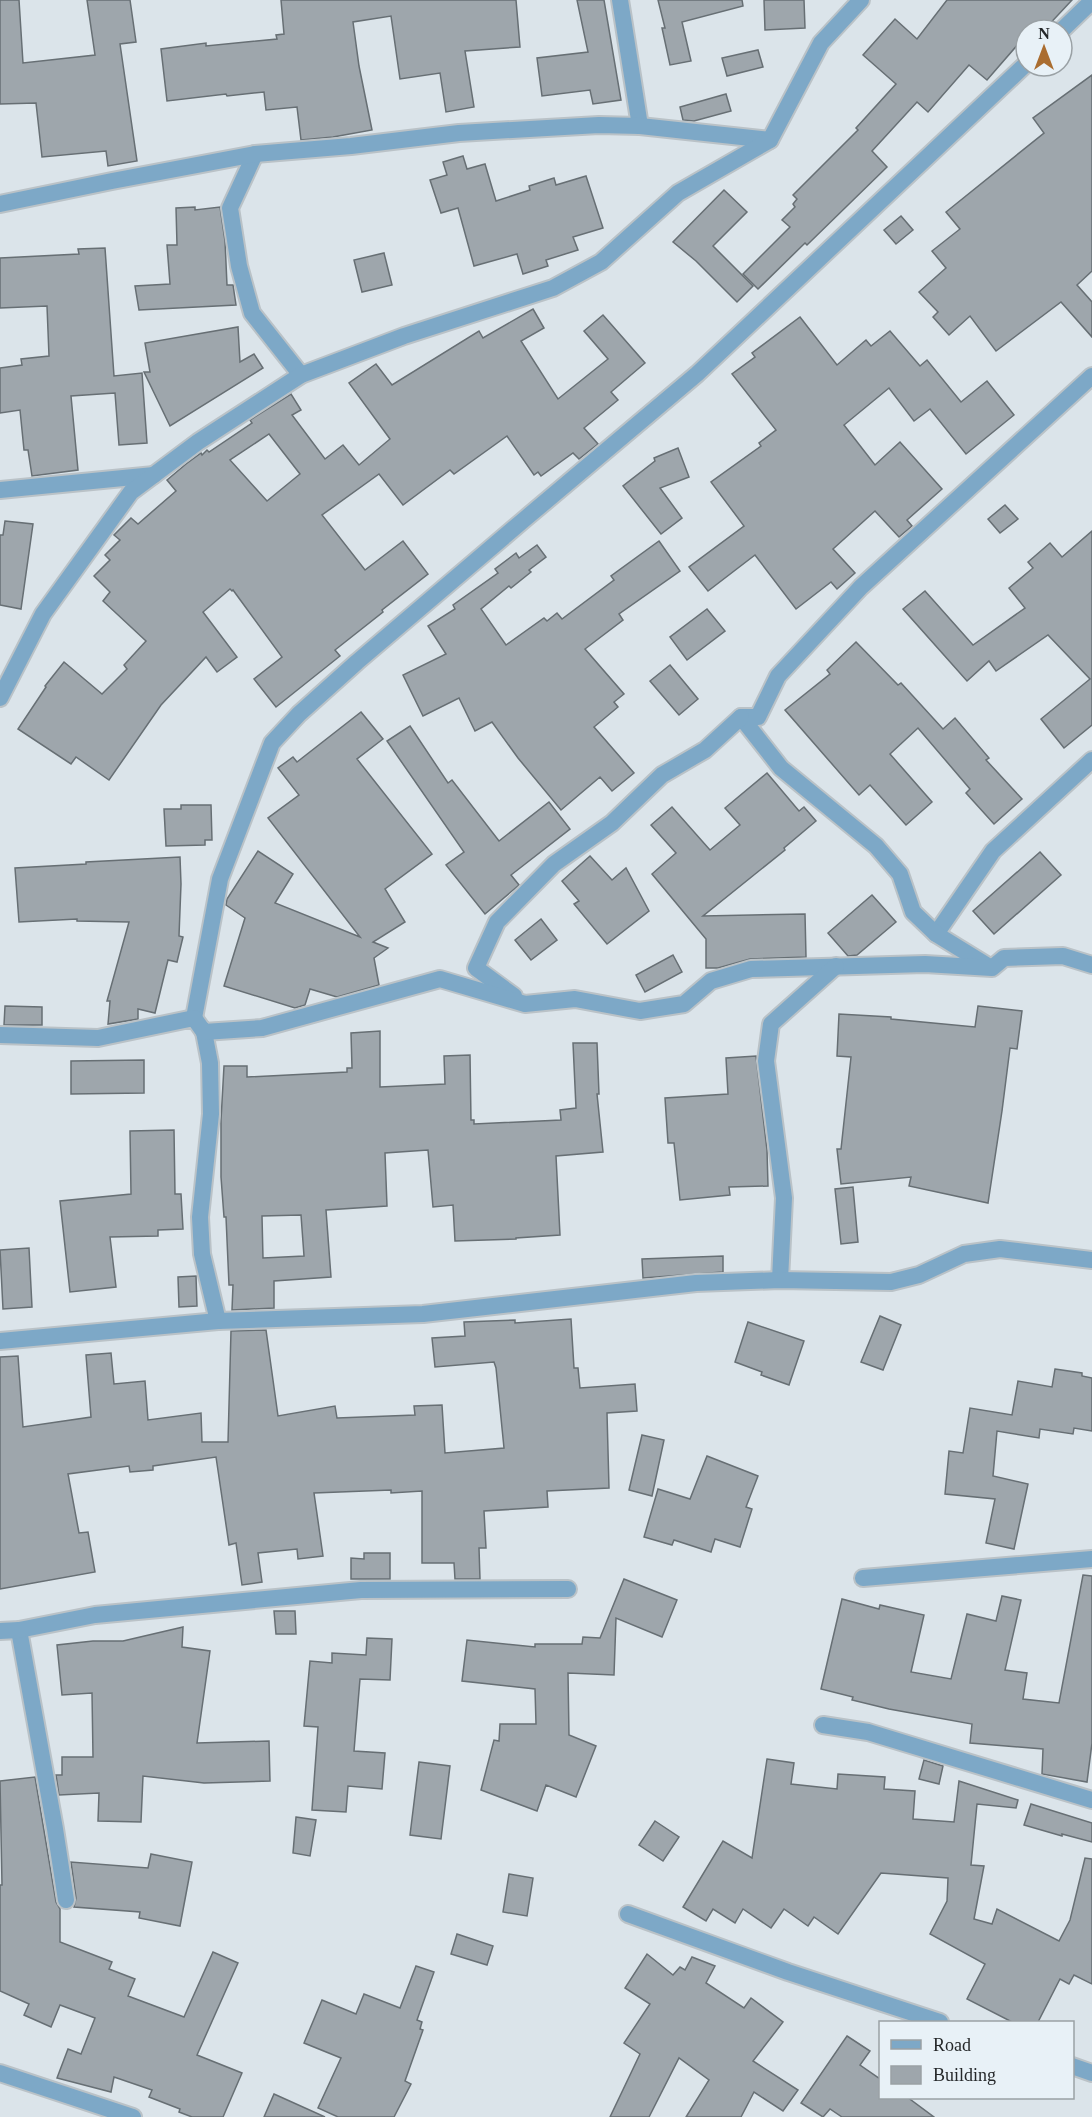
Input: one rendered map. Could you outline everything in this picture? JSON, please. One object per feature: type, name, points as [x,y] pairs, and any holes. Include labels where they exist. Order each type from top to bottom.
[{"type":"street","points":[[620,0],[640,126]]},
{"type":"street","points":[[0,698],[43,614],[131,492],[198,442],[301,375],[404,336],[553,288],[601,262],[678,193],[770,140],[821,43],[861,0]]},
{"type":"street","points":[[1074,18],[1092,1]]},
{"type":"street","points":[[218,1321],[202,1254],[200,1217],[212,1114],[210,1063],[204,1032],[194,1018],[220,879],[272,743],[299,714],[357,662],[697,374],[1014,75]]},
{"type":"street","points":[[0,204],[255,154],[351,146],[459,133],[599,125],[640,126],[770,140]]},
{"type":"street","points":[[255,154],[230,208],[239,266],[252,313],[301,375]]},
{"type":"street","points":[[204,1032],[261,1028],[476,968],[497,922],[554,864],[612,823],[662,776],[705,750],[741,717],[758,717],[778,676],[861,586],[1092,377]]},
{"type":"street","points":[[0,490],[154,475]]},
{"type":"street","points":[[741,717],[781,768],[876,846],[900,874],[913,912],[936,934],[992,968]]},
{"type":"street","points":[[936,934],[993,851],[1092,760]]},
{"type":"street","points":[[440,979],[525,1004],[575,999],[640,1011],[684,1004],[711,981],[751,969],[925,964],[992,968],[1004,958],[1063,956],[1092,965]]},
{"type":"street","points":[[780,1280],[784,1198],[766,1061],[771,1024],[836,966]]},
{"type":"street","points":[[476,968],[525,1004]]},
{"type":"street","points":[[0,1035],[98,1038],[194,1018]]},
{"type":"street","points":[[0,1341],[218,1321],[423,1314],[696,1284],[780,1280],[891,1282],[919,1275],[964,1254],[1000,1249],[1092,1260]]},
{"type":"street","points":[[863,1578],[1092,1559]]},
{"type":"street","points":[[0,1631],[19,1630],[95,1616],[361,1590],[568,1588]]},
{"type":"street","points":[[19,1630],[66,1900]]},
{"type":"street","points":[[823,1725],[868,1732],[1092,1800]]},
{"type":"street","points":[[628,1914],[788,1972],[937,2021]]},
{"type":"street","points":[[1074,2067],[1092,2073]]},
{"type":"street","points":[[0,2073],[133,2117]]},
{"type":"building","points":[[0,0],[19,0],[23,63],[95,55],[87,0],[130,0],[136,42],[120,44],[137,161],[108,166],[106,151],[42,157],[36,103],[0,104]]},
{"type":"building","points":[[281,0],[516,0],[520,47],[465,51],[474,107],[446,112],[440,73],[400,79],[391,16],[353,22],[372,130],[333,137],[301,140],[297,107],[266,110],[264,92],[167,101],[161,49],[206,43],[206,46],[277,39],[276,35],[284,34]]},
{"type":"building","points":[[577,0],[604,0],[621,100],[593,104],[590,90],[542,96],[537,58],[588,52]]},
{"type":"building","points":[[658,0],[742,0],[743,6],[682,22],[691,61],[670,65],[662,28],[665,28]]},
{"type":"building","points":[[764,0],[804,0],[805,28],[765,30]]},
{"type":"building","points":[[947,0],[1072,0],[1055,18],[1014,18],[1014,49],[987,80],[969,65],[928,112],[917,102],[872,151],[887,167],[758,289],[743,274],[790,227],[782,220],[795,207],[793,204],[797,199],[793,195],[858,130],[856,128],[896,84],[863,55],[895,19],[917,39]]},
{"type":"building","points":[[758,50],[763,67],[727,76],[722,58]]},
{"type":"building","points":[[1092,75],[1092,271],[1077,285],[1092,302],[1092,337],[1061,302],[996,351],[970,316],[949,335],[933,317],[938,312],[919,292],[946,268],[932,251],[960,229],[946,212],[1044,133],[1033,118]]},
{"type":"building","points":[[726,94],[731,111],[694,121],[683,120],[680,107]]},
{"type":"building","points":[[463,156],[467,169],[485,164],[496,201],[530,190],[529,186],[554,178],[556,185],[586,176],[603,228],[573,237],[578,250],[546,260],[548,266],[523,274],[517,254],[474,266],[458,208],[441,213],[430,180],[447,175],[443,162]]},
{"type":"building","points":[[724,190],[747,212],[713,246],[753,286],[737,302],[696,261],[673,242]]},
{"type":"building","points":[[195,207],[195,210],[220,207],[225,241],[227,285],[233,285],[236,305],[139,310],[135,286],[170,284],[167,245],[177,245],[176,208]]},
{"type":"building","points":[[901,216],[913,230],[896,244],[884,230]]},
{"type":"building","points":[[105,248],[114,376],[142,373],[147,443],[119,445],[115,393],[71,396],[78,470],[32,476],[28,450],[24,450],[20,410],[0,413],[0,368],[22,365],[21,359],[49,356],[47,306],[0,308],[0,258],[79,254],[78,249]]},
{"type":"building","points":[[384,253],[392,285],[362,292],[354,260]]},
{"type":"building","points":[[533,309],[544,328],[521,341],[558,399],[608,359],[584,331],[603,315],[645,363],[611,392],[618,400],[584,428],[598,444],[579,459],[573,453],[541,476],[538,472],[534,475],[507,436],[454,474],[450,470],[403,505],[379,474],[322,515],[365,570],[403,541],[428,574],[335,650],[340,656],[276,707],[254,679],[282,657],[230,589],[203,612],[237,657],[217,672],[206,657],[161,705],[109,780],[76,757],[71,764],[18,729],[45,686],[64,662],[102,694],[127,669],[124,665],[146,641],[103,601],[110,592],[94,576],[110,560],[105,555],[120,540],[114,535],[131,518],[138,524],[176,491],[167,480],[186,464],[201,453],[202,455],[207,450],[209,452],[252,423],[250,420],[291,394],[301,410],[292,415],[325,459],[343,445],[359,465],[390,439],[349,383],[376,364],[392,385],[479,331],[483,338]],"holes":[[[269,434],[300,474],[267,501],[230,460]]]},
{"type":"building","points":[[800,317],[837,365],[866,340],[871,346],[890,331],[920,366],[927,360],[961,402],[987,381],[1014,415],[966,454],[930,409],[914,421],[889,388],[844,425],[875,465],[900,442],[942,489],[907,520],[912,526],[899,537],[875,511],[833,549],[855,573],[837,589],[831,582],[796,609],[755,555],[708,591],[689,567],[744,526],[711,482],[761,446],[759,443],[776,430],[732,374],[755,357],[752,353]]},
{"type":"building","points":[[238,327],[240,362],[254,354],[263,368],[170,426],[144,372],[150,372],[145,343]]},
{"type":"building","points":[[678,448],[689,477],[660,488],[682,518],[661,534],[623,486],[655,461],[654,458]]},
{"type":"building","points":[[1005,505],[1018,519],[1000,533],[988,519]]},
{"type":"building","points":[[5,521],[33,524],[21,609],[0,605],[0,535],[3,535]]},
{"type":"building","points":[[1092,531],[1092,725],[1064,748],[1041,719],[1090,679],[1048,635],[996,671],[989,661],[967,681],[903,609],[925,591],[973,645],[1025,608],[1009,588],[1033,568],[1028,562],[1050,543],[1062,557]]},
{"type":"building","points":[[659,541],[680,571],[619,614],[623,620],[585,649],[624,694],[614,702],[618,707],[594,727],[634,773],[612,791],[600,777],[561,810],[492,722],[475,731],[459,698],[423,716],[403,675],[446,654],[428,626],[455,609],[453,605],[498,573],[495,569],[516,553],[519,558],[537,545],[546,557],[511,588],[509,586],[481,609],[506,645],[544,618],[547,621],[557,613],[562,619],[614,580],[611,576]]},
{"type":"building","points":[[707,609],[725,631],[687,660],[670,637]]},
{"type":"building","points":[[856,642],[898,685],[901,683],[943,729],[955,718],[989,758],[986,760],[1022,799],[994,824],[966,793],[970,789],[918,728],[890,754],[932,802],[906,825],[870,785],[859,795],[785,710],[830,674],[827,670]]},
{"type":"building","points":[[670,665],[698,699],[679,715],[650,681]]},
{"type":"building","points":[[361,712],[383,739],[357,759],[432,854],[385,889],[405,922],[373,942],[388,948],[374,958],[379,985],[337,997],[310,989],[305,1005],[295,1008],[224,986],[245,918],[226,905],[227,899],[258,851],[293,874],[275,903],[360,937],[268,818],[299,795],[278,768],[293,757],[297,762]]},
{"type":"building","points":[[410,726],[448,783],[452,780],[499,841],[549,802],[570,829],[511,875],[519,885],[485,914],[446,865],[464,852],[387,741]]},
{"type":"building","points":[[767,773],[799,811],[804,807],[816,821],[784,848],[785,850],[703,916],[805,914],[806,957],[750,959],[718,968],[706,968],[706,939],[652,874],[676,853],[651,825],[672,807],[710,850],[740,825],[725,808]]},
{"type":"building","points":[[181,805],[211,805],[212,840],[205,840],[205,845],[166,846],[164,809],[181,809]]},
{"type":"building","points":[[1040,852],[1061,875],[994,934],[973,911]]},
{"type":"building","points":[[590,856],[612,880],[626,868],[649,911],[607,944],[574,904],[579,901],[562,881]]},
{"type":"building","points":[[180,857],[179,936],[183,937],[177,962],[168,960],[155,1013],[138,1009],[138,1019],[108,1024],[110,1001],[107,1001],[129,922],[77,921],[77,919],[19,922],[15,868]]},
{"type":"building","points":[[872,895],[896,922],[857,955],[848,956],[828,933]]},
{"type":"building","points":[[541,919],[557,940],[531,960],[515,940]]},
{"type":"building","points":[[673,955],[682,972],[645,992],[636,975]]},
{"type":"building","points":[[5,1006],[42,1007],[42,1025],[4,1025]]},
{"type":"building","points":[[978,1006],[1022,1011],[1017,1049],[1010,1048],[988,1203],[909,1186],[911,1177],[841,1184],[837,1149],[841,1149],[851,1057],[837,1056],[839,1014],[891,1017],[891,1019],[975,1027]]},
{"type":"building","points":[[380,1031],[380,1087],[445,1084],[444,1056],[470,1055],[471,1120],[474,1120],[474,1124],[561,1120],[560,1110],[576,1108],[573,1043],[597,1043],[599,1094],[597,1094],[603,1152],[556,1156],[560,1235],[455,1241],[453,1205],[433,1207],[428,1150],[385,1153],[387,1206],[326,1210],[331,1277],[274,1281],[274,1308],[232,1310],[233,1285],[229,1285],[226,1217],[224,1217],[221,1177],[224,1066],[247,1066],[247,1077],[347,1072],[347,1068],[352,1068],[351,1033]],"holes":[[[301,1215],[304,1256],[263,1258],[262,1216]]]},
{"type":"building","points":[[756,1056],[767,1150],[768,1186],[729,1187],[730,1195],[680,1200],[674,1143],[668,1143],[665,1098],[728,1094],[726,1058]]},
{"type":"building","points":[[144,1060],[144,1093],[71,1094],[71,1061]]},
{"type":"building","points":[[174,1130],[175,1194],[181,1194],[183,1229],[158,1230],[158,1236],[110,1237],[116,1287],[70,1292],[60,1201],[131,1194],[130,1131]]},
{"type":"building","points":[[853,1187],[858,1242],[841,1244],[835,1189]]},
{"type":"building","points":[[29,1248],[32,1307],[3,1309],[0,1250]]},
{"type":"building","points":[[723,1256],[723,1272],[643,1278],[642,1259]]},
{"type":"building","points":[[196,1276],[197,1306],[179,1307],[178,1277]]},
{"type":"building","points":[[880,1316],[901,1325],[883,1370],[861,1362]]},
{"type":"building","points":[[571,1319],[574,1368],[578,1368],[580,1388],[635,1384],[637,1411],[607,1413],[609,1488],[547,1491],[548,1507],[484,1511],[486,1548],[479,1548],[480,1579],[455,1579],[454,1563],[422,1563],[422,1491],[391,1493],[391,1490],[314,1493],[323,1556],[298,1559],[297,1549],[258,1553],[262,1582],[242,1585],[236,1543],[229,1545],[216,1457],[153,1466],[153,1470],[130,1472],[129,1466],[68,1474],[79,1533],[88,1532],[95,1572],[0,1589],[0,1357],[18,1356],[23,1427],[91,1417],[86,1355],[111,1353],[114,1384],[145,1381],[148,1420],[201,1413],[202,1442],[228,1442],[231,1331],[266,1330],[278,1416],[335,1406],[337,1418],[415,1415],[414,1406],[442,1405],[445,1453],[504,1448],[496,1368],[494,1362],[435,1367],[432,1338],[465,1336],[464,1322],[515,1320],[515,1323]]},
{"type":"building","points":[[748,1322],[804,1341],[789,1385],[735,1362]]},
{"type":"building","points":[[1055,1369],[1082,1373],[1082,1376],[1092,1378],[1092,1431],[1074,1428],[1073,1434],[1040,1429],[1039,1438],[997,1431],[993,1476],[1028,1484],[1014,1549],[986,1543],[995,1499],[945,1494],[949,1451],[963,1453],[970,1408],[1012,1415],[1018,1381],[1052,1387]]},
{"type":"building","points":[[642,1435],[664,1440],[652,1496],[629,1490]]},
{"type":"building","points":[[707,1456],[758,1476],[746,1507],[752,1509],[740,1547],[715,1539],[711,1552],[674,1540],[672,1545],[644,1537],[658,1489],[690,1499]]},
{"type":"building","points":[[364,1553],[390,1553],[390,1579],[351,1579],[351,1558],[364,1559]]},
{"type":"building","points":[[1083,1575],[1092,1576],[1092,1743],[1087,1782],[1042,1774],[1043,1749],[970,1743],[972,1724],[889,1709],[852,1700],[853,1697],[821,1689],[842,1599],[879,1609],[880,1605],[924,1615],[911,1672],[951,1679],[967,1614],[996,1621],[1002,1596],[1021,1600],[1005,1670],[1027,1673],[1023,1699],[1059,1703]]},
{"type":"building","points":[[624,1579],[677,1600],[662,1637],[616,1618],[614,1675],[568,1673],[569,1735],[596,1746],[576,1797],[546,1785],[537,1811],[481,1790],[494,1740],[499,1741],[500,1724],[536,1724],[535,1689],[462,1681],[467,1640],[535,1647],[535,1644],[582,1644],[583,1637],[600,1638]]},
{"type":"building","points":[[274,1611],[295,1611],[296,1634],[276,1634]]},
{"type":"building","points":[[183,1627],[182,1647],[210,1651],[197,1743],[269,1741],[270,1781],[204,1783],[143,1776],[141,1822],[98,1821],[99,1793],[59,1795],[56,1775],[62,1775],[62,1757],[93,1757],[92,1693],[62,1695],[57,1645],[93,1641],[123,1641]]},
{"type":"building","points":[[367,1638],[392,1639],[390,1680],[360,1679],[354,1751],[385,1753],[382,1789],[348,1786],[346,1812],[312,1810],[318,1727],[304,1726],[310,1661],[332,1663],[332,1653],[366,1655]]},
{"type":"building","points":[[767,1759],[794,1763],[791,1784],[837,1789],[838,1774],[885,1777],[884,1789],[915,1791],[913,1819],[954,1822],[959,1781],[1018,1800],[1016,1808],[977,1804],[971,1865],[984,1866],[974,1919],[992,1924],[997,1909],[1059,1941],[1070,1920],[1085,1858],[1092,1859],[1092,1984],[1074,1975],[1069,1984],[1060,1979],[1039,2021],[1010,2021],[967,1999],[985,1964],[930,1934],[947,1901],[948,1878],[881,1873],[838,1934],[814,1917],[808,1926],[784,1909],[771,1928],[743,1909],[735,1923],[713,1909],[706,1921],[683,1907],[723,1841],[752,1858]]},
{"type":"building","points":[[924,1760],[943,1766],[939,1784],[919,1779]]},
{"type":"building","points":[[419,1762],[450,1766],[441,1839],[410,1835]]},
{"type":"building","points":[[35,1777],[56,1902],[60,1909],[60,1942],[112,1962],[109,1969],[135,1979],[128,1996],[184,2017],[213,1952],[238,1963],[197,2055],[242,2073],[223,2117],[192,2117],[179,2112],[180,2109],[149,2097],[152,2090],[114,2077],[111,2092],[57,2078],[68,2049],[81,2054],[95,2018],[60,2005],[51,2027],[24,2015],[29,2004],[0,1991],[0,1885],[2,1885],[0,1781]]},
{"type":"building","points":[[1031,1804],[1092,1823],[1092,1842],[1024,1825]]},
{"type":"building","points":[[296,1817],[316,1820],[310,1856],[293,1853]]},
{"type":"building","points":[[655,1821],[679,1837],[663,1861],[639,1845]]},
{"type":"building","points":[[151,1854],[192,1862],[180,1926],[139,1918],[140,1912],[74,1907],[76,1898],[71,1862],[148,1868]]},
{"type":"building","points":[[509,1874],[533,1878],[527,1916],[503,1912]]},
{"type":"building","points":[[457,1934],[493,1946],[487,1965],[451,1954]]},
{"type":"building","points":[[647,1954],[673,1975],[680,1967],[685,1970],[692,1957],[715,1966],[706,1983],[744,2008],[751,1998],[783,2022],[753,2061],[798,2090],[783,2111],[754,2092],[741,2117],[686,2117],[709,2080],[679,2058],[649,2117],[610,2117],[640,2054],[624,2043],[650,2004],[625,1988]]},
{"type":"building","points":[[416,1966],[434,1972],[417,2020],[422,2022],[420,2029],[423,2030],[405,2081],[411,2084],[394,2117],[338,2117],[318,2108],[341,2058],[304,2043],[322,2000],[356,2014],[364,1994],[400,2008]]},
{"type":"building","points":[[847,2036],[870,2051],[860,2065],[879,2078],[879,2099],[910,2099],[934,2117],[842,2117],[830,2109],[823,2117],[801,2103]]},
{"type":"building","points":[[274,2094],[325,2117],[264,2117]]}]
